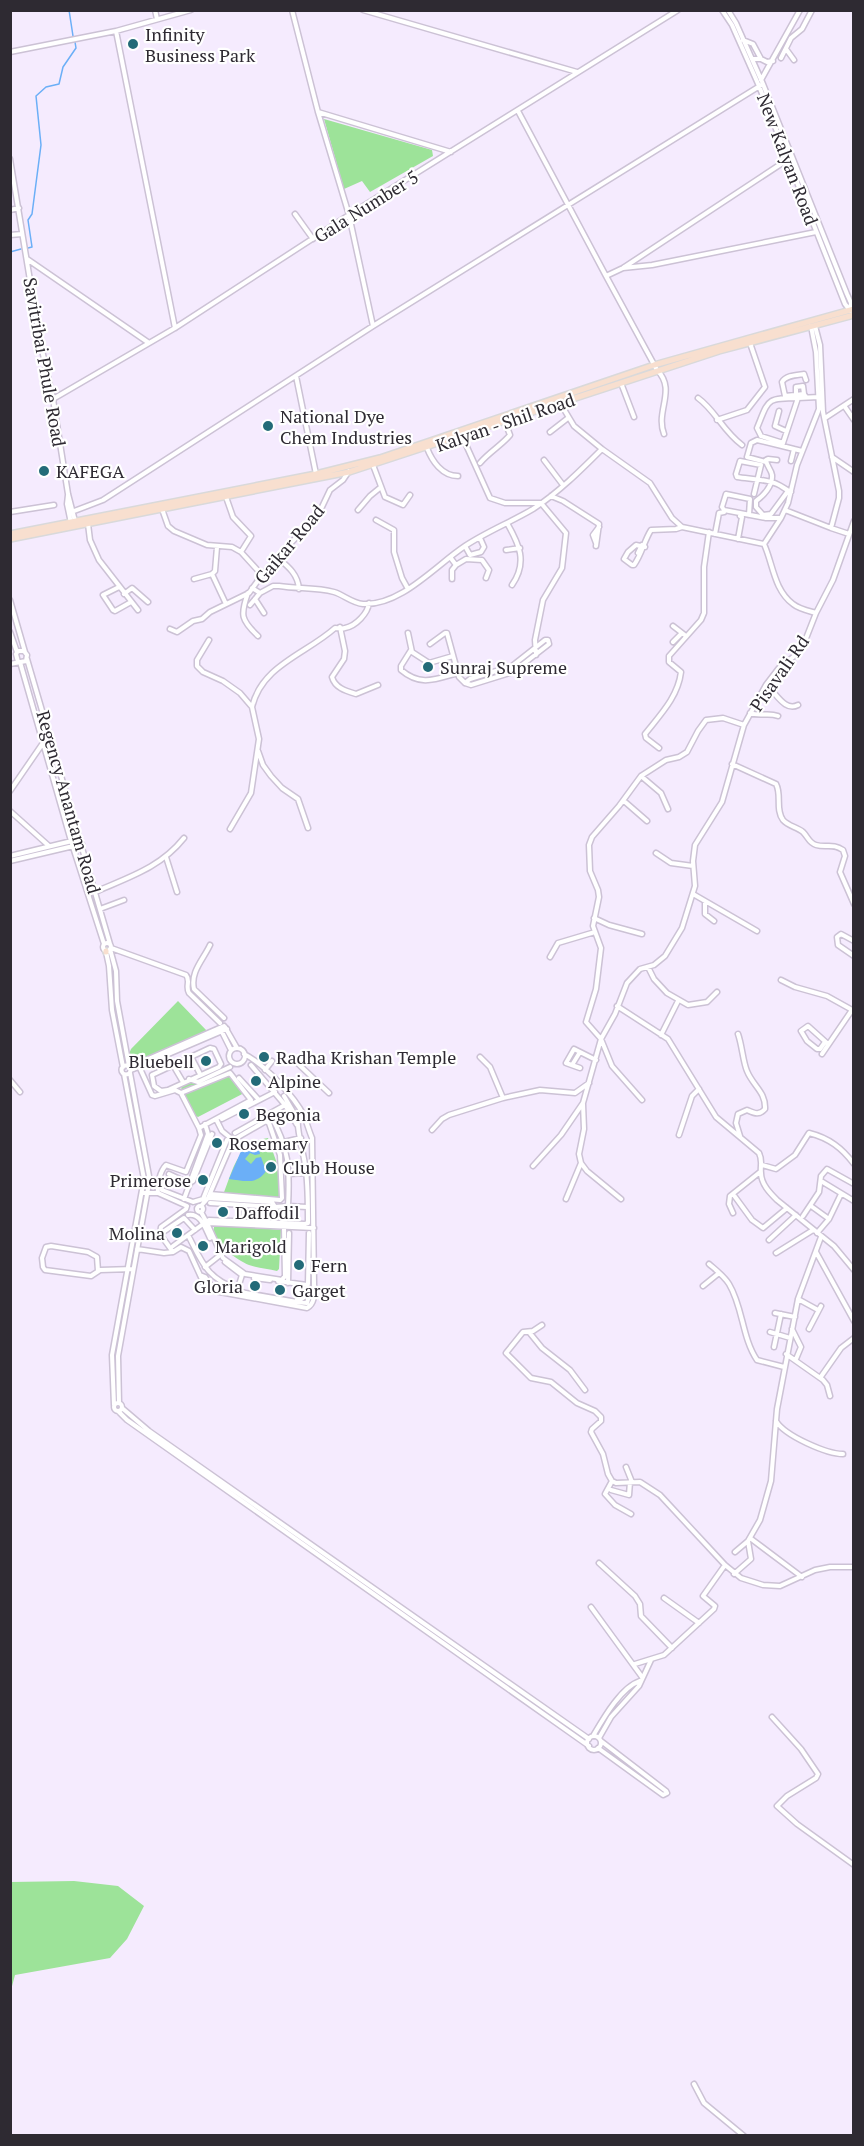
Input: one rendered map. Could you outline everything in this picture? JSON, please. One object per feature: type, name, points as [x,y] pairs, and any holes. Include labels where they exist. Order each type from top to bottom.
[{"type":"main road","name":"Kalyan - Shil Road","points":[[10,534],[88,524],[203,499],[226,497],[348,469],[620,382],[656,368],[813,326],[852,312]]},
{"type":"main road","name":"Kalyan - Shil Road","points":[[10,539],[316,474],[374,465],[505,422],[656,368],[852,312]]},
{"type":"street","points":[[155,10],[157,19]]},
{"type":"street","points":[[10,52],[116,31],[191,10]]},
{"type":"street","points":[[292,10],[318,112],[349,215],[373,326]]},
{"type":"street","points":[[363,10],[578,72]]},
{"type":"street","name":"Gala Number 5","points":[[53,399],[175,328],[349,215],[678,10]]},
{"type":"street","name":"New Kalyan Road","points":[[723,10],[761,83],[845,304],[852,312]]},
{"type":"street","name":"New Kalyan Road","points":[[728,10],[752,59],[754,70]]},
{"type":"street","points":[[71,512],[103,500],[373,326],[568,206],[761,83],[772,61],[786,42],[800,10]]},
{"type":"street","points":[[786,42],[802,29],[812,10]]},
{"type":"street","points":[[116,31],[175,328]]},
{"type":"street","points":[[743,40],[753,44],[761,59]]},
{"type":"street","points":[[781,58],[786,49],[786,42]]},
{"type":"street","points":[[786,49],[794,60]]},
{"type":"street","points":[[752,59],[772,61]]},
{"type":"street","name":"New Kalyan Road","points":[[761,83],[787,160],[819,231]]},
{"type":"street","points":[[518,111],[656,368],[663,377],[666,386],[665,405],[660,418],[664,434]]},
{"type":"street","points":[[318,112],[451,153]]},
{"type":"street","name":"Savitribai Phule Road","points":[[10,159],[74,525]]},
{"type":"street","points":[[606,276],[623,268],[787,160]]},
{"type":"street","points":[[10,210],[19,208]]},
{"type":"street","points":[[295,214],[313,239]]},
{"type":"street","points":[[623,268],[651,265],[819,231]]},
{"type":"street","points":[[10,235],[22,234]]},
{"type":"street","points":[[26,259],[149,343]]},
{"type":"street","points":[[764,544],[785,510],[801,452],[817,416],[819,397],[813,326]]},
{"type":"street","points":[[813,326],[819,345],[822,409],[840,495],[831,528]]},
{"type":"street","points":[[717,420],[747,410],[765,387],[750,342]]},
{"type":"street","points":[[797,397],[783,395],[783,380],[790,376],[805,374],[806,380]]},
{"type":"street","points":[[296,376],[316,474]]},
{"type":"street","points":[[790,376],[791,382]]},
{"type":"street","points":[[620,382],[634,417]]},
{"type":"street","points":[[782,444],[797,397],[796,387],[803,386],[805,396]]},
{"type":"street","points":[[801,452],[761,436],[758,428],[769,402],[775,399],[805,396],[819,397]]},
{"type":"street","points":[[698,398],[705,402],[717,420],[742,445]]},
{"type":"street","points":[[825,418],[854,399]]},
{"type":"street","points":[[559,401],[568,418],[580,432],[650,483],[672,518],[682,527]]},
{"type":"street","points":[[845,407],[854,420]]},
{"type":"street","points":[[779,411],[775,426],[786,431]]},
{"type":"street","points":[[550,432],[568,418]]},
{"type":"street","points":[[480,463],[510,435],[505,422]]},
{"type":"street","points":[[462,436],[490,498],[506,503],[541,504],[564,528],[567,538],[562,568],[543,600],[535,640],[536,655]]},
{"type":"street","points":[[777,460],[768,459],[766,462],[747,457],[752,442],[756,440],[782,444]]},
{"type":"street","points":[[427,448],[441,470],[452,476],[458,476]]},
{"type":"street","points":[[252,707],[257,693],[272,672],[337,628],[346,628],[360,619],[368,611],[369,603],[386,599],[408,589],[465,546],[541,504],[602,449]]},
{"type":"street","points":[[791,461],[794,449]]},
{"type":"street","points":[[831,457],[854,472]]},
{"type":"street","points":[[544,460],[563,485]]},
{"type":"street","points":[[753,494],[759,481],[760,465],[739,461],[736,476],[759,481],[771,483],[789,491]]},
{"type":"street","points":[[766,462],[771,472],[771,483],[764,497],[756,501],[756,507],[763,514],[771,513],[789,491]]},
{"type":"street","points":[[374,465],[385,497],[403,505],[410,495]]},
{"type":"street","name":"Gaikar Road","points":[[348,469],[330,489],[317,515],[250,590],[260,592],[273,586],[318,589],[336,592],[355,602],[369,603]]},
{"type":"street","points":[[358,510],[381,487]]},
{"type":"street","points":[[749,515],[750,499],[726,494],[723,509],[749,515],[766,518],[781,518]]},
{"type":"street","points":[[551,496],[597,522],[599,527],[596,545]]},
{"type":"street","points":[[226,497],[233,517],[251,536],[241,552]]},
{"type":"street","points":[[10,512],[54,505]]},
{"type":"street","points":[[162,509],[168,526],[174,531],[217,547],[232,547],[241,552],[262,575]]},
{"type":"street","points":[[785,510],[854,539]]},
{"type":"street","points":[[715,534],[720,512],[741,516],[738,539]]},
{"type":"street","points":[[376,520],[394,530],[394,552],[408,589]]},
{"type":"street","name":"Pisavali Rd","points":[[583,1103],[601,1039],[613,1020],[627,983],[640,969],[654,965],[668,953],[682,928],[695,886],[693,866],[695,845],[722,802],[744,724],[779,668],[802,648],[833,580],[854,521]]},
{"type":"street","points":[[507,523],[522,554],[521,566],[512,585]]},
{"type":"street","points":[[88,524],[90,540],[99,560],[138,610]]},
{"type":"street","points":[[643,546],[636,545],[624,559],[634,565],[651,530],[654,529],[682,527],[764,544]]},
{"type":"street","points":[[659,748],[646,738],[645,734],[669,703],[680,684],[681,672],[669,662],[669,658],[701,621],[704,613],[704,567],[709,532]]},
{"type":"street","points":[[465,546],[470,555],[481,552],[484,547],[480,538]]},
{"type":"street","points":[[764,544],[774,575],[783,593],[793,605],[816,614]]},
{"type":"street","points":[[638,553],[643,546]]},
{"type":"street","points":[[194,579],[215,571],[217,547]]},
{"type":"street","points":[[506,550],[520,548]]},
{"type":"street","points":[[450,557],[456,565]]},
{"type":"street","points":[[453,579],[452,570],[456,565],[471,558],[482,560],[489,570],[486,579]]},
{"type":"street","points":[[279,559],[290,568],[299,584],[299,589]]},
{"type":"street","points":[[212,574],[226,604]]},
{"type":"street","points":[[119,587],[103,595],[113,610],[116,611],[131,602]]},
{"type":"street","points":[[124,594],[132,588],[148,602]]},
{"type":"street","points":[[170,629],[177,633],[193,621],[202,619],[210,612],[250,590]]},
{"type":"street","points":[[250,590],[242,609],[244,621],[258,636]]},
{"type":"street","points":[[250,605],[260,592]]},
{"type":"street","points":[[255,599],[264,613]]},
{"type":"street","points":[[10,600],[26,652]]},
{"type":"street","points":[[673,626],[686,636]]},
{"type":"street","points":[[337,628],[345,651],[344,659],[332,677],[334,683],[339,688],[356,694],[378,685]]},
{"type":"street","points":[[10,632],[14,654],[20,650],[26,652]]},
{"type":"street","points":[[430,644],[447,632],[458,673],[468,684]]},
{"type":"street","points":[[408,633],[411,650],[417,657],[432,664],[453,656]]},
{"type":"street","points":[[673,642],[682,633]]},
{"type":"street","points":[[678,637],[682,641]]},
{"type":"street","points":[[208,640],[197,660],[197,666],[203,672],[223,681],[240,693],[252,707],[259,739],[251,793],[230,828]]},
{"type":"street","points":[[548,640],[549,644],[518,669],[508,674],[468,684],[470,679],[514,664],[548,640]]},
{"type":"street","points":[[411,650],[401,666],[401,670],[405,673],[428,682],[458,673]]},
{"type":"street","name":"Regency Anantam Road","points":[[26,652],[100,909],[108,949]]},
{"type":"street","name":"Regency Anantam Road","points":[[14,654],[19,662],[104,944],[103,948],[108,949]]},
{"type":"street","points":[[10,664],[27,659]]},
{"type":"street","points":[[514,664],[518,669]]},
{"type":"street","points":[[506,668],[508,674]]},
{"type":"street","points":[[766,686],[788,706],[798,705]]},
{"type":"street","points":[[31,702],[40,700]]},
{"type":"street","points":[[750,713],[759,716],[769,714],[778,716]]},
{"type":"street","points":[[642,1100],[612,1066],[601,1039],[586,1022],[596,989],[600,959],[594,918],[597,912],[598,890],[590,871],[589,845],[592,837],[624,801],[641,776],[666,760],[679,757],[687,752],[699,728],[708,718],[723,718],[744,724]]},
{"type":"street","points":[[39,730],[48,728]]},
{"type":"street","points":[[10,791],[43,743]]},
{"type":"street","points":[[257,750],[263,765],[271,776],[282,788],[298,799],[308,828]]},
{"type":"street","points":[[732,764],[776,784],[779,812],[783,820],[804,833],[810,842],[822,846],[833,844],[843,850],[845,856],[840,872],[854,904]]},
{"type":"street","points":[[641,776],[661,793],[668,810]]},
{"type":"street","points":[[624,801],[647,821]]},
{"type":"street","points":[[10,811],[49,846]]},
{"type":"street","points":[[95,892],[153,867],[184,838]]},
{"type":"street","points":[[10,861],[81,841]]},
{"type":"street","points":[[10,856],[49,846],[72,844]]},
{"type":"street","points":[[656,853],[671,863],[693,866]]},
{"type":"street","points":[[166,857],[177,892]]},
{"type":"street","points":[[693,894],[757,931]]},
{"type":"street","points":[[100,909],[124,900]]},
{"type":"street","points":[[705,901],[705,914],[714,921]]},
{"type":"street","points":[[594,918],[609,925],[642,934]]},
{"type":"street","points":[[550,957],[558,943],[595,932]]},
{"type":"street","points":[[854,941],[841,934],[837,937],[838,945],[854,956]]},
{"type":"street","points":[[200,1275],[205,1276],[212,1287],[307,1303],[310,1292],[314,1228],[312,1138],[304,1116],[264,1070],[237,1048],[222,1027],[189,993],[190,976],[210,945]]},
{"type":"street","points":[[108,949],[190,976]]},
{"type":"street","points":[[108,949],[112,1010],[144,1179],[112,1355],[116,1404],[148,1433],[240,1502],[592,1749],[598,1748],[637,1772],[666,1791],[666,1795],[637,1772],[600,1740],[591,1737],[470,1656],[244,1497],[196,1467]]},
{"type":"street","points":[[108,949],[116,971],[117,1001],[148,1176],[147,1193],[118,1356],[114,1409],[120,1410]]},
{"type":"street","points":[[648,967],[658,983],[678,1001],[688,1005],[705,1003],[717,992]]},
{"type":"street","points":[[190,976],[194,989],[224,1018]]},
{"type":"street","points":[[781,980],[795,987],[827,996],[853,1010],[827,1043],[820,1049],[807,1041],[801,1031],[808,1026],[827,1043]]},
{"type":"street","points":[[661,1035],[678,1001]]},
{"type":"street","points":[[617,1006],[672,1045],[716,1117],[757,1150],[762,1159],[760,1172],[729,1198],[733,1213]]},
{"type":"street","points":[[124,1074],[138,1065],[180,1048],[222,1027]]},
{"type":"street","points":[[199,1128],[250,1100],[231,1067],[229,1057],[231,1050],[222,1027]]},
{"type":"street","points":[[738,1034],[747,1072],[760,1090],[765,1102],[763,1112],[756,1114],[747,1110],[738,1114],[736,1123],[740,1136]]},
{"type":"street","points":[[822,1053],[827,1043]]},
{"type":"street","points":[[210,1048],[214,1049],[220,1066],[163,1091],[158,1090],[154,1086],[152,1075],[173,1065],[210,1048]]},
{"type":"street","points":[[231,1050],[237,1048]]},
{"type":"street","points":[[580,1068],[566,1062],[574,1049],[596,1060]]},
{"type":"street","points":[[189,1079],[198,1082],[242,1063],[244,1054]]},
{"type":"street","points":[[191,1057],[200,1074]]},
{"type":"street","points":[[480,1057],[490,1067],[503,1098]]},
{"type":"street","points":[[292,1059],[328,1093]]},
{"type":"street","points":[[264,1070],[272,1061]]},
{"type":"street","points":[[138,1065],[153,1096],[175,1090],[181,1093],[201,1135],[184,1173],[164,1167],[158,1193]]},
{"type":"street","points":[[173,1065],[183,1082]]},
{"type":"street","points":[[173,1246],[206,1222],[306,1224],[308,1222],[307,1173],[297,1125],[285,1105],[251,1065]]},
{"type":"street","points":[[123,1066],[130,1069]]},
{"type":"street","points":[[181,1093],[231,1067]]},
{"type":"street","points":[[239,1078],[259,1100]]},
{"type":"street","points":[[10,1080],[20,1092]]},
{"type":"street","points":[[432,1130],[449,1115],[503,1098],[546,1090],[575,1093],[589,1082]]},
{"type":"street","points":[[679,1135],[692,1096],[699,1089]]},
{"type":"street","points":[[222,1119],[275,1092]]},
{"type":"street","points":[[285,1095],[298,1120],[297,1125]]},
{"type":"street","points":[[583,1103],[584,1129],[579,1154],[581,1163],[587,1171],[621,1199]]},
{"type":"street","points":[[533,1166],[561,1135],[583,1103]]},
{"type":"street","points":[[235,1133],[285,1105]]},
{"type":"street","points":[[270,1114],[284,1142],[289,1174],[288,1206]]},
{"type":"street","points":[[216,1119],[222,1131],[232,1140]]},
{"type":"street","points":[[200,1209],[209,1198],[232,1140],[266,1121],[269,1123],[280,1155],[282,1198],[280,1200],[209,1198]]},
{"type":"street","points":[[184,1199],[208,1134],[205,1125]]},
{"type":"street","points":[[762,1165],[776,1169],[795,1155],[809,1133],[830,1140],[844,1151],[854,1164]]},
{"type":"street","points":[[190,1183],[194,1181],[212,1134]]},
{"type":"street","points":[[284,1142],[301,1138]]},
{"type":"street","points":[[162,1190],[193,1202],[203,1199],[227,1140]]},
{"type":"street","points":[[566,1199],[581,1163]]},
{"type":"street","points":[[803,1216],[819,1192],[822,1174],[828,1168],[854,1184]]},
{"type":"street","points":[[760,1172],[769,1192],[839,1251],[854,1270]]},
{"type":"street","points":[[289,1174],[307,1173]]},
{"type":"street","points":[[169,1174],[190,1183]]},
{"type":"street","points":[[821,1181],[854,1201]]},
{"type":"street","points":[[142,1193],[158,1193],[187,1206],[200,1209]]},
{"type":"street","points":[[733,1194],[752,1220],[763,1228],[787,1208]]},
{"type":"street","points":[[776,1253],[815,1231],[829,1219],[841,1194]]},
{"type":"street","points":[[209,1198],[244,1205],[307,1207]]},
{"type":"street","points":[[209,1198],[272,1202],[274,1207]]},
{"type":"street","points":[[243,1222],[244,1205]]},
{"type":"street","points":[[173,1252],[160,1234],[160,1229],[187,1206]]},
{"type":"street","points":[[811,1206],[829,1219]]},
{"type":"street","points":[[200,1209],[223,1258],[248,1275],[282,1280],[285,1276],[284,1228]]},
{"type":"street","points":[[188,1215],[196,1215],[206,1222],[314,1228]]},
{"type":"street","points":[[769,1240],[796,1215]]},
{"type":"street","points":[[164,1232],[184,1218],[195,1230]]},
{"type":"street","points":[[206,1222],[219,1256],[242,1275],[307,1285]]},
{"type":"street","points":[[288,1283],[289,1233]]},
{"type":"street","points":[[297,1302],[304,1297],[307,1285],[309,1233]]},
{"type":"street","points":[[188,1235],[205,1267],[220,1283],[237,1290]]},
{"type":"street","points":[[735,1552],[749,1539],[760,1520],[771,1482],[776,1421],[786,1354],[798,1299],[821,1237]]},
{"type":"street","points":[[98,1271],[97,1257],[88,1252],[51,1246],[46,1247],[43,1251],[45,1270],[91,1276],[98,1271],[134,1269]]},
{"type":"street","points":[[137,1249],[164,1253],[173,1252],[179,1248],[186,1249],[205,1286],[212,1291],[307,1308],[312,1303],[310,1292]]},
{"type":"street","points":[[816,1251],[854,1321]]},
{"type":"street","points":[[205,1267],[219,1256]]},
{"type":"street","points":[[709,1264],[719,1272],[732,1289],[754,1355],[760,1362],[784,1367]]},
{"type":"street","points":[[703,1286],[719,1272]]},
{"type":"street","points":[[237,1290],[242,1275]]},
{"type":"street","points":[[297,1302],[299,1284]]},
{"type":"street","points":[[798,1299],[820,1308],[809,1329]]},
{"type":"street","points":[[776,1313],[795,1317]]},
{"type":"street","points":[[774,1347],[781,1314]]},
{"type":"street","points":[[542,1325],[533,1331],[523,1332],[506,1353],[534,1380],[551,1382],[601,1417],[601,1421],[591,1432],[603,1454],[612,1481],[616,1483],[640,1482],[660,1495],[725,1565],[741,1578],[763,1585],[780,1586],[815,1570],[830,1567],[854,1567]]},
{"type":"street","points":[[792,1329],[801,1347],[796,1359]]},
{"type":"street","points":[[528,1331],[542,1348],[570,1370],[585,1390]]},
{"type":"street","points":[[770,1332],[790,1338]]},
{"type":"street","points":[[820,1378],[841,1348],[854,1338]]},
{"type":"street","points":[[786,1354],[820,1378],[827,1385],[830,1396]]},
{"type":"street","points":[[776,1421],[780,1427],[812,1445],[830,1453],[843,1454]]},
{"type":"street","points":[[611,1490],[629,1495],[631,1482],[626,1467]]},
{"type":"street","points":[[612,1481],[605,1494],[615,1505],[631,1514]]},
{"type":"street","points":[[240,1502],[244,1497]]},
{"type":"street","points":[[734,1574],[751,1559],[749,1539]]},
{"type":"street","points":[[749,1539],[802,1577]]},
{"type":"street","points":[[599,1563],[635,1596],[640,1604],[641,1616],[672,1648]]},
{"type":"street","points":[[634,1664],[664,1655],[714,1609],[715,1606],[703,1596],[725,1565]]},
{"type":"street","points":[[664,1598],[699,1623]]},
{"type":"street","points":[[591,1607],[634,1664],[642,1679]]},
{"type":"street","points":[[466,1661],[470,1656]]},
{"type":"street","points":[[598,1748],[611,1716],[639,1686],[652,1659]]},
{"type":"street","points":[[589,1746],[591,1737],[606,1714],[634,1683],[642,1679]]},
{"type":"street","points":[[606,1714],[611,1716]]},
{"type":"street","points":[[772,1717],[801,1749],[818,1774],[816,1778],[787,1796],[777,1806],[797,1824],[854,1865]]},
{"type":"street","points":[[694,2084],[704,2103],[744,2136]]},
{"type":"green space","points":[[324,119],[432,150],[433,156],[370,192],[362,181],[344,189]]},
{"type":"green space","points":[[178,1001],[207,1031],[138,1062],[132,1060],[129,1054],[131,1049]]},
{"type":"green space","points":[[225,1066],[248,1091],[198,1117],[181,1090],[182,1086]]},
{"type":"green space","points":[[268,1138],[280,1172],[281,1197],[279,1199],[223,1195],[233,1167],[243,1152],[249,1146]]},
{"type":"green space","points":[[218,1225],[281,1230],[279,1269],[277,1271],[252,1266],[232,1255],[214,1233],[214,1227]]},
{"type":"green space","points":[[74,1881],[118,1886],[144,1906],[127,1939],[110,1958],[15,1975],[11,1990],[11,1882]]},
{"type":"water","points":[[257,1140],[260,1154],[250,1153],[245,1159],[251,1164],[256,1158],[261,1157],[266,1171],[254,1180],[229,1179],[241,1151]]},
{"type":"waterway","points":[[69,10],[73,36]]},
{"type":"waterway","points":[[28,248],[32,247],[28,220],[32,214],[41,145],[36,96],[46,87],[59,84],[63,67],[76,48],[75,42]]},
{"type":"waterway","points":[[10,252],[21,249]]},
{"type":"place","name":"Infinity Business Park","points":[[133,44]]},
{"type":"place","name":"National Dye Chem Industries","points":[[268,426]]},
{"type":"place","name":"KAFEGA","points":[[44,471]]},
{"type":"place","name":"Sunraj Supreme","points":[[428,667]]},
{"type":"place","name":"Radha Krishan Temple","points":[[264,1057]]},
{"type":"place","name":"Bluebell","points":[[206,1061]]},
{"type":"place","name":"Alpine","points":[[256,1081]]},
{"type":"place","name":"Begonia","points":[[244,1114]]},
{"type":"place","name":"Rosemary","points":[[217,1143]]},
{"type":"place","name":"Club House","points":[[271,1167]]},
{"type":"place","name":"Primerose","points":[[203,1180]]},
{"type":"place","name":"Daffodil","points":[[223,1212]]},
{"type":"place","name":"Molina","points":[[177,1233]]},
{"type":"place","name":"Marigold","points":[[203,1246]]},
{"type":"place","name":"Fern","points":[[299,1265]]},
{"type":"place","name":"Gloria","points":[[255,1286]]},
{"type":"place","name":"Garget","points":[[280,1290]]}]
